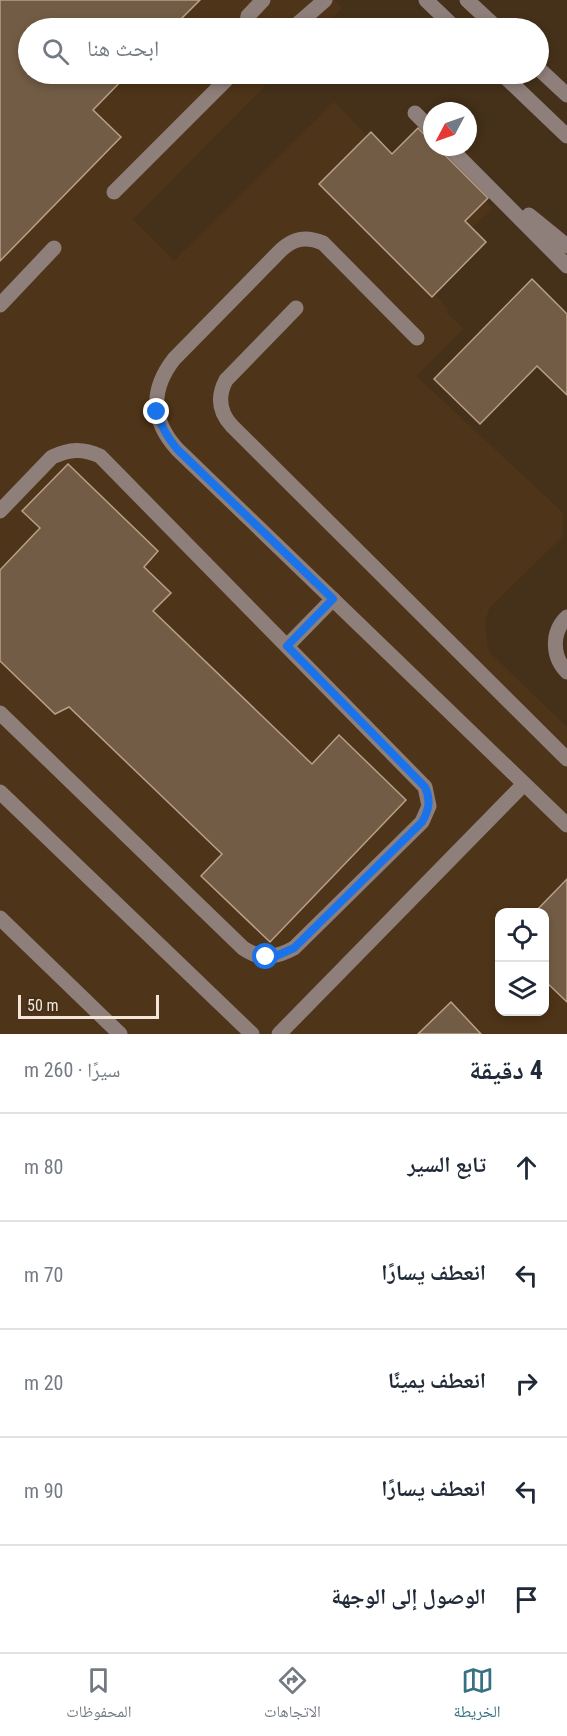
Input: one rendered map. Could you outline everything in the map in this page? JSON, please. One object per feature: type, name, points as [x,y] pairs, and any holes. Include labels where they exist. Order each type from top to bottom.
[{"type":"lane","points":[[248,18],[263,0]]},
{"type":"lane","points":[[304,18],[325,0]]},
{"type":"lane","points":[[426,0],[445,18]]},
{"type":"lane","points":[[467,0],[486,18]]},
{"type":"lane","points":[[549,78],[567,94]]},
{"type":"lane","points":[[114,192],[222,84]]},
{"type":"lane","points":[[512,84],[567,136]]},
{"type":"lane","points":[[414,113],[423,122]]},
{"type":"lane","points":[[459,156],[567,266]]},
{"type":"lane","points":[[475,172],[567,246]]},
{"type":"lane","points":[[417,339],[323,243],[312,238],[300,238],[290,242],[281,250],[165,370],[159,383],[157,412],[168,438],[567,825]]},
{"type":"lane","points":[[0,305],[54,248]]},
{"type":"lane","points":[[296,308],[226,380],[220,393],[223,415],[567,759]]},
{"type":"lane","points":[[0,511],[52,457],[76,449],[99,456],[425,787],[429,806],[422,822],[294,948],[276,956],[257,956],[243,948],[0,713]]},
{"type":"lane","points":[[287,646],[333,599]]},
{"type":"lane","points":[[567,617],[559,627],[555,642],[557,658],[567,672]]},
{"type":"lane","points":[[279,1034],[524,783]]},
{"type":"lane","points":[[0,792],[252,1034]]},
{"type":"lane","points":[[0,918],[120,1034]]},
{"type":"shaded area","points":[[0,0],[334,0],[342,8],[332,18],[18,18],[18,84],[267,84],[133,219],[174,261],[334,102],[395,164],[423,151],[423,156],[442,156],[492,208],[420,278],[448,309],[446,312],[464,329],[416,376],[563,515],[562,537],[490,607],[485,621],[488,651],[567,727],[567,1034],[0,1034]]},
{"type":"building","points":[[0,0],[200,0],[182,18],[18,18],[18,84],[118,84],[93,110],[121,137],[0,261]]},
{"type":"building","points":[[418,128],[423,133],[423,156],[446,156],[488,198],[465,221],[486,242],[432,297],[319,184],[371,132],[392,154]]},
{"type":"building","points":[[532,279],[567,314],[567,395],[537,366],[480,424],[434,379]]},
{"type":"building","points":[[68,464],[158,551],[144,567],[171,593],[153,611],[312,764],[339,735],[406,800],[270,942],[201,876],[222,854],[69,707],[55,714],[0,661],[0,570],[40,528],[22,511]]},
{"type":"building","points":[[567,879],[567,1002],[549,985],[549,908],[539,908]]},
{"type":"building","points":[[451,1002],[481,1034],[418,1034]]},
{"type":"route","points":[[157,412],[168,438],[177,449],[333,599],[287,646],[425,787],[428,793],[429,806],[422,822],[294,948],[276,956],[266,957]]}]
